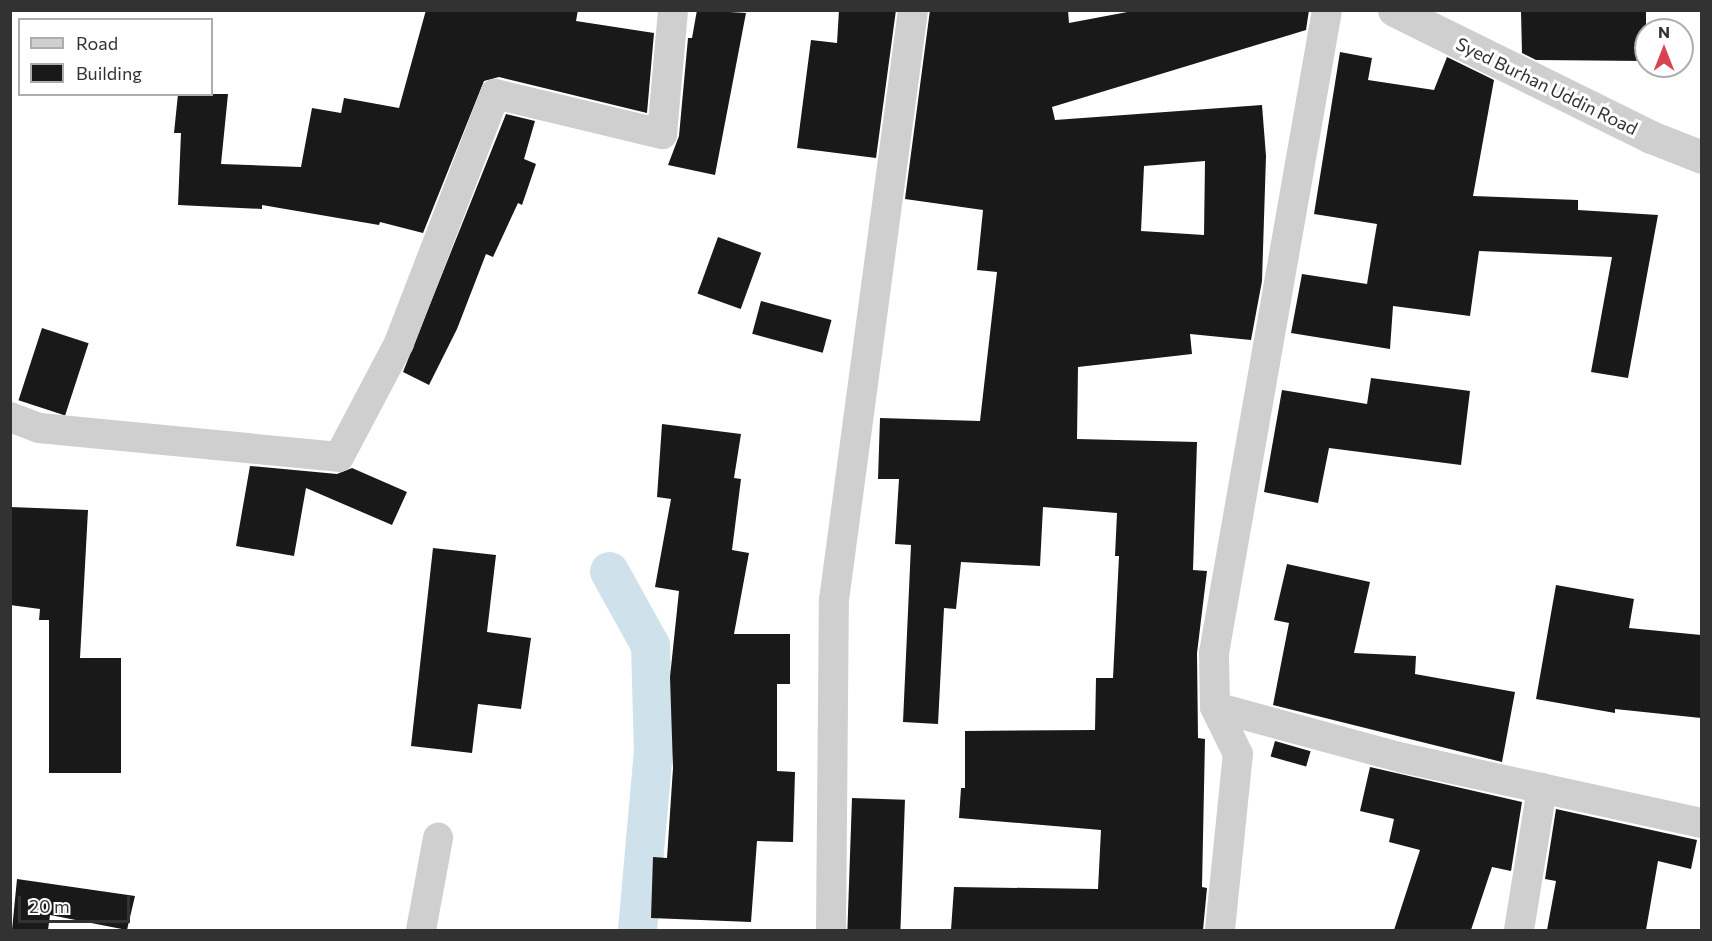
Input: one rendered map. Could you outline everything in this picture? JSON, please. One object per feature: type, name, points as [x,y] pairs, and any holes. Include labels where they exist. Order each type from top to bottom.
[{"type":"street","points":[[10,417],[39,428],[339,457],[399,343],[495,94],[662,134],[673,10]]},
{"type":"street","points":[[831,930],[834,600],[913,10]]},
{"type":"street","points":[[1220,930],[1238,754],[1215,707],[1214,653],[1327,10]]},
{"type":"street","name":"Syed Burhan Uddin Road","points":[[1394,10],[1651,137],[1701,157]]},
{"type":"street","points":[[1215,707],[1403,758],[1701,823]]},
{"type":"street","points":[[1519,930],[1542,788]]},
{"type":"street","points":[[421,930],[438,838]]},
{"type":"building","points":[[426,10],[578,10],[576,21],[654,33],[647,113],[499,77],[484,81],[423,233],[380,222],[379,225],[262,205],[262,209],[178,205],[181,133],[174,133],[178,96],[228,94],[221,164],[301,167],[312,108],[341,113],[344,98],[399,108]]},
{"type":"building","points":[[697,10],[746,13],[715,175],[668,165],[679,136],[688,38],[692,38]]},
{"type":"building","points":[[839,10],[896,10],[876,158],[797,148],[811,40],[837,43]]},
{"type":"building","points":[[930,10],[1068,10],[1069,23],[1138,10],[1309,10],[1306,30],[1052,107],[1055,120],[1262,105],[1266,156],[1262,281],[1251,340],[1190,334],[1192,354],[1078,367],[1077,439],[1197,442],[1193,570],[1207,571],[1197,653],[1198,738],[1205,739],[1202,887],[1207,888],[1203,930],[951,930],[954,887],[1098,889],[1101,830],[959,818],[961,788],[965,788],[965,731],[1095,730],[1096,678],[1113,678],[1119,556],[1115,556],[1117,513],[1043,507],[1040,566],[961,562],[956,609],[944,608],[938,724],[903,722],[911,545],[895,544],[899,479],[878,479],[880,418],[980,421],[997,272],[977,270],[983,210],[905,199]],"holes":[[[1205,161],[1204,235],[1141,231],[1144,166]]]},
{"type":"building","points":[[1646,10],[1646,18],[1634,18],[1634,61],[1536,60],[1522,53],[1521,11]]},
{"type":"building","points":[[1340,52],[1372,58],[1368,80],[1434,90],[1447,57],[1494,80],[1473,196],[1578,200],[1578,210],[1658,215],[1628,378],[1591,372],[1612,257],[1479,251],[1470,316],[1393,306],[1390,349],[1291,333],[1302,274],[1367,284],[1377,224],[1314,214]]},
{"type":"building","points":[[506,114],[535,121],[524,159],[536,164],[522,205],[518,203],[493,257],[486,254],[457,329],[429,385],[403,372]]},
{"type":"building","points":[[718,237],[761,253],[741,309],[697,293]]},
{"type":"building","points":[[761,301],[832,320],[823,353],[752,334]]},
{"type":"building","points":[[42,328],[89,343],[65,415],[19,400]]},
{"type":"building","points":[[1371,378],[1470,391],[1461,465],[1329,448],[1318,503],[1264,492],[1282,390],[1367,404]]},
{"type":"building","points":[[662,424],[741,434],[734,478],[741,479],[732,550],[749,553],[734,634],[790,634],[790,684],[777,684],[777,771],[795,772],[793,842],[757,841],[751,922],[651,918],[653,857],[667,858],[673,768],[670,677],[679,591],[655,587],[671,499],[657,497]]},
{"type":"building","points":[[250,466],[337,474],[352,468],[407,492],[392,525],[306,488],[294,556],[236,546]]},
{"type":"building","points":[[10,507],[88,510],[80,658],[121,658],[121,773],[49,773],[49,620],[39,620],[40,609],[10,605]]},
{"type":"building","points":[[433,548],[496,555],[487,632],[531,638],[521,709],[478,704],[472,753],[411,746]]},
{"type":"building","points":[[1287,564],[1370,582],[1354,653],[1416,656],[1415,674],[1515,692],[1502,762],[1273,705],[1289,623],[1274,620]]},
{"type":"building","points":[[1556,585],[1634,599],[1629,628],[1701,635],[1701,718],[1615,709],[1615,713],[1536,699]]},
{"type":"building","points":[[1275,741],[1311,751],[1306,767],[1271,756]]},
{"type":"building","points":[[1370,767],[1522,802],[1511,871],[1492,867],[1471,930],[1394,930],[1420,850],[1389,842],[1394,819],[1360,811]]},
{"type":"building","points":[[852,798],[905,800],[900,930],[847,930]]},
{"type":"building","points":[[1556,809],[1697,840],[1691,869],[1658,861],[1646,930],[1547,930],[1556,881],[1545,879]]},
{"type":"building","points":[[17,879],[135,896],[127,930],[50,915],[48,930],[12,930]]},
{"type":"waterway","points":[[609,571],[650,645],[653,750],[637,930]]}]
